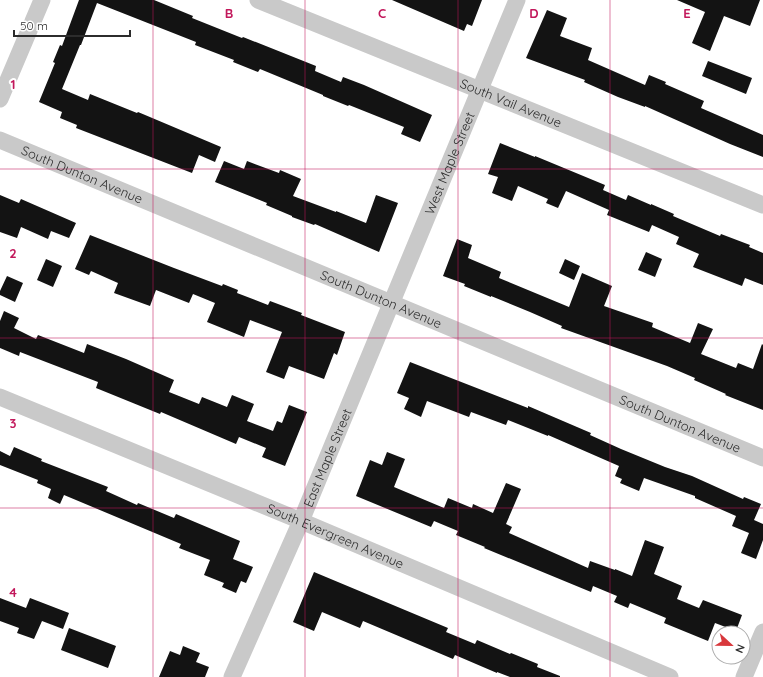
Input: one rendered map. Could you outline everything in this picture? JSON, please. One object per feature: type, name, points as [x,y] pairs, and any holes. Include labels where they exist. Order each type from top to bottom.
[{"type":"street","points":[[0,99],[42,0]]},
{"type":"street","name":"South Vail Avenue","points":[[258,0],[763,205]]},
{"type":"street","name":"West Maple Street","points":[[392,304],[517,0]]},
{"type":"street","name":"South Dunton Avenue","points":[[0,140],[763,458]]},
{"type":"street","name":"East Maple Street","points":[[232,677],[301,521],[392,304]]},
{"type":"street","name":"South Evergreen Avenue","points":[[0,397],[301,521],[670,677]]},
{"type":"street","points":[[744,677],[763,632]]},
{"type":"building","points":[[79,0],[154,0],[193,16],[192,18],[316,66],[315,71],[341,82],[343,77],[432,115],[420,142],[401,134],[404,127],[323,96],[260,69],[258,72],[233,62],[234,60],[195,45],[196,42],[97,3],[62,89],[88,100],[90,94],[137,113],[138,112],[221,147],[215,162],[199,155],[192,173],[76,128],[77,125],[60,118],[62,112],[39,102],[55,63],[53,62],[60,45],[62,46]]},
{"type":"building","points":[[392,0],[482,0],[472,26],[467,24],[464,31]]},
{"type":"building","points":[[677,0],[760,0],[750,26],[724,16],[710,51],[692,43],[705,12]]},
{"type":"building","points":[[547,10],[567,18],[560,36],[592,48],[588,60],[645,85],[649,75],[666,82],[665,84],[704,101],[701,108],[763,135],[763,157],[645,106],[618,97],[584,82],[585,80],[526,58]]},
{"type":"building","points":[[708,61],[752,78],[746,94],[702,76]]},
{"type":"building","points":[[500,143],[605,185],[603,190],[626,200],[628,195],[674,214],[673,216],[720,236],[721,234],[750,245],[749,247],[763,253],[763,285],[745,278],[742,286],[693,267],[699,254],[676,244],[679,237],[652,225],[649,232],[607,215],[609,210],[566,191],[558,208],[546,203],[548,199],[518,186],[512,201],[492,193],[498,177],[488,174]]},
{"type":"building","points":[[224,161],[244,169],[247,161],[279,173],[280,170],[301,179],[293,196],[366,223],[376,195],[398,203],[379,252],[315,224],[314,225],[292,217],[266,205],[267,203],[215,182]]},
{"type":"building","points":[[0,195],[19,203],[21,199],[76,223],[69,238],[51,231],[48,239],[21,227],[17,238],[0,232]]},
{"type":"building","points":[[90,235],[222,286],[223,284],[238,290],[237,293],[268,305],[270,301],[302,313],[301,315],[345,332],[337,355],[334,353],[324,379],[289,366],[284,379],[266,372],[282,332],[250,320],[244,337],[207,322],[215,303],[193,294],[189,303],[156,290],[150,306],[114,293],[118,283],[91,271],[89,275],[75,269]]},
{"type":"building","points":[[457,239],[472,245],[468,258],[501,272],[499,278],[569,307],[582,273],[612,286],[604,306],[653,323],[652,327],[690,343],[698,323],[713,329],[701,354],[736,368],[738,363],[753,369],[762,344],[763,410],[725,395],[726,394],[694,380],[695,378],[667,366],[561,328],[562,326],[443,276]]},
{"type":"building","points":[[646,252],[662,259],[655,277],[638,270]]},
{"type":"building","points":[[46,259],[62,266],[53,287],[37,280]]},
{"type":"building","points":[[565,259],[580,266],[574,280],[559,273]]},
{"type":"building","points":[[7,276],[23,283],[15,302],[0,295],[0,291]]},
{"type":"building","points":[[4,311],[19,318],[14,328],[36,339],[38,335],[84,353],[87,344],[126,359],[174,380],[169,392],[199,404],[202,397],[227,407],[232,395],[254,404],[247,421],[273,431],[277,421],[282,423],[289,405],[307,412],[285,466],[262,457],[266,448],[239,437],[236,444],[161,412],[160,414],[96,388],[98,382],[20,352],[19,356],[0,348],[0,321]]},
{"type":"building","points":[[410,362],[528,408],[528,406],[591,433],[590,435],[621,449],[692,476],[743,499],[744,497],[761,504],[754,520],[763,524],[763,540],[756,559],[741,553],[749,533],[732,526],[736,516],[695,498],[695,496],[644,478],[639,491],[620,483],[622,479],[615,476],[619,466],[548,435],[508,420],[506,425],[471,412],[469,417],[427,401],[421,417],[404,409],[409,398],[397,393]]},
{"type":"building","points":[[14,447],[42,459],[41,461],[108,487],[106,491],[137,505],[138,503],[174,518],[176,514],[240,541],[233,559],[253,567],[246,583],[241,581],[236,593],[222,587],[224,583],[204,575],[210,560],[179,548],[181,544],[64,495],[60,504],[48,498],[51,489],[37,483],[38,480],[0,465],[0,451],[10,456]]},
{"type":"building","points":[[387,452],[405,459],[394,487],[444,508],[448,498],[472,508],[473,504],[493,513],[506,483],[521,489],[506,524],[512,527],[509,533],[588,568],[590,561],[632,576],[645,540],[664,547],[654,574],[682,586],[677,599],[699,608],[703,600],[742,615],[738,625],[720,625],[715,623],[714,625],[711,625],[711,633],[708,641],[664,623],[666,618],[630,603],[628,608],[614,602],[617,596],[593,586],[591,592],[484,548],[485,547],[456,535],[458,531],[434,521],[431,527],[356,496],[370,460],[382,465]]},
{"type":"building","points":[[314,572],[448,628],[446,632],[475,644],[477,640],[510,654],[511,653],[538,664],[537,667],[560,677],[510,677],[455,655],[453,659],[363,621],[360,628],[322,612],[314,631],[293,622]]},
{"type":"building","points":[[0,598],[26,608],[30,598],[69,613],[63,629],[42,621],[34,639],[17,633],[19,628],[0,621]]},
{"type":"building","points":[[69,628],[116,646],[108,668],[61,650]]},
{"type":"building","points":[[183,646],[200,653],[196,662],[209,667],[205,677],[159,677],[170,651],[180,655]]}]
